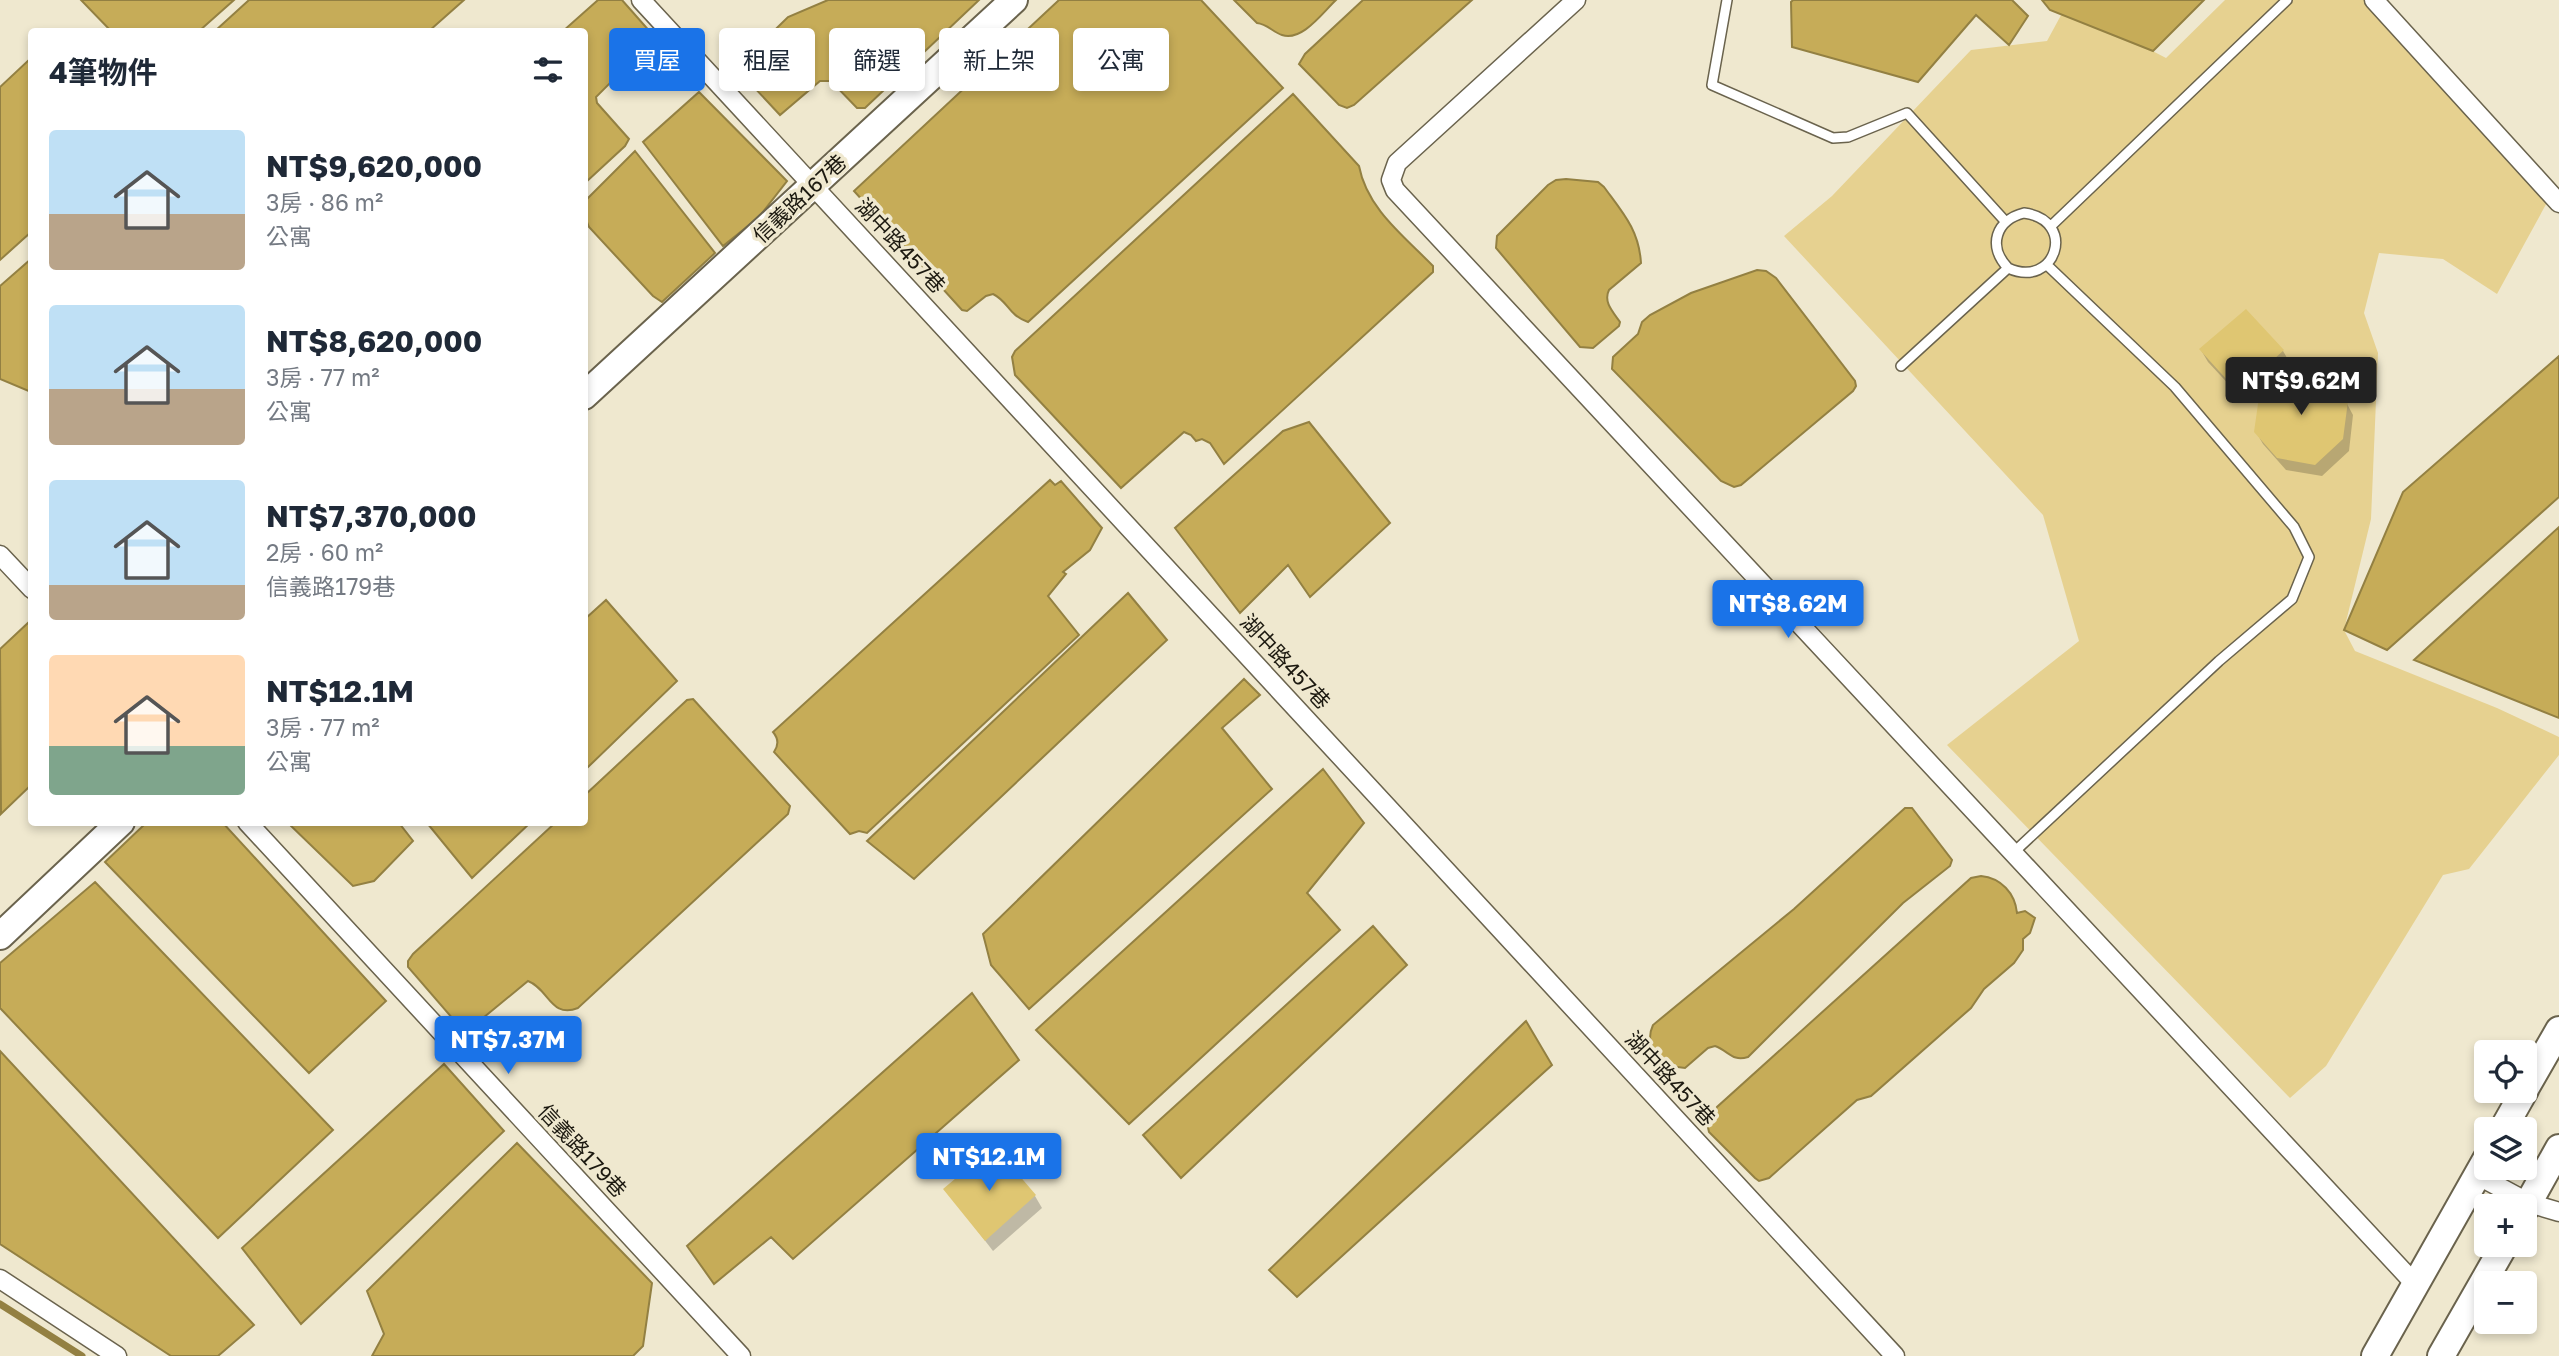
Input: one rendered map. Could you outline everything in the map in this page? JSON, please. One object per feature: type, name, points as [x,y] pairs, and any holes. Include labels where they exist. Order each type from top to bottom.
[{"type":"street","name":"湖中路457巷","points":[[640,0],[1895,1356]]},
{"type":"street","name":"信義路167巷","points":[[588,392],[1014,0]]},
{"type":"street","points":[[1576,0],[1397,163],[1391,180],[1395,190],[2415,1284]]},
{"type":"street","points":[[2374,0],[2559,202]]},
{"type":"street","points":[[0,555],[28,585]]},
{"type":"street","points":[[0,936],[117,826]]},
{"type":"street","name":"信義路179巷","points":[[251,826],[741,1356]]},
{"type":"street","points":[[2537,1069],[2559,1030]]},
{"type":"street","points":[[2534,1194],[2559,1148]]},
{"type":"street","points":[[2375,1356],[2474,1180]]},
{"type":"street","points":[[2498,1180],[2514,1194]]},
{"type":"street","points":[[2537,1208],[2559,1212]]},
{"type":"street","points":[[2441,1356],[2498,1257]]},
{"type":"street","points":[[0,1279],[117,1356]]},
{"type":"lane","points":[[1727,0],[1712,85],[1833,138],[1848,137],[1907,113],[2005,221]]},
{"type":"lane","points":[[2051,226],[2287,0]]},
{"type":"lane","points":[[2024,212],[2044,218],[2051,226],[2056,246],[2047,265],[2028,273],[2017,272],[2000,260],[1996,240],[1998,230],[2005,221],[2024,212]]},
{"type":"lane","points":[[2012,853],[2220,661],[2292,599],[2309,557],[2294,527],[2175,387],[2047,265]]},
{"type":"lane","points":[[1900,366],[2008,268]]},
{"type":"shaded area","points":[[81,0],[234,0],[202,28],[108,28]]},
{"type":"shaded area","points":[[249,0],[464,0],[432,28],[218,28]]},
{"type":"shaded area","points":[[598,0],[622,0],[647,28],[609,28],[609,84],[596,97],[597,103],[629,139],[625,146],[588,180],[588,28],[566,28]]},
{"type":"shaded area","points":[[828,0],[979,0],[949,28],[939,28],[939,38],[925,51],[925,28],[829,28],[829,81],[820,81],[815,85],[815,28],[777,28],[788,17]]},
{"type":"shaded area","points":[[1059,0],[1201,0],[1283,88],[1028,322],[993,294],[986,296],[967,311],[962,310],[854,191],[961,91],[1059,91],[1059,28],[1029,28]]},
{"type":"shaded area","points":[[1234,0],[1336,0],[1312,25],[1290,36],[1257,23]]},
{"type":"shaded area","points":[[1363,0],[1472,0],[1354,105],[1347,108],[1339,105],[1299,64],[1305,54]]},
{"type":"shaded area","points":[[1793,0],[2012,0],[2028,16],[2009,45],[1976,15],[1918,82],[1792,47]]},
{"type":"shaded area","points":[[2042,0],[2204,0],[2153,51],[2050,10]]},
{"type":"shaded area","points":[[2225,0],[2383,0],[2556,186],[2497,294],[2443,259],[2379,253],[2364,313],[2378,353],[2371,519],[2344,630],[2355,651],[2497,708],[2559,737],[2559,755],[2469,869],[2443,875],[2326,1066],[2290,1098],[1947,745],[2079,641],[2043,515],[1784,236],[1832,196],[1971,50],[2047,41],[2066,6],[2166,58]]},
{"type":"shaded area","points":[[28,61],[28,235],[0,260],[0,87]]},
{"type":"shaded area","points":[[758,91],[808,91],[780,115]]},
{"type":"shaded area","points":[[841,91],[883,91],[865,108],[857,108]]},
{"type":"shaded area","points":[[699,92],[787,181],[759,217],[723,246],[643,142]]},
{"type":"shaded area","points":[[1293,94],[1359,166],[1363,181],[1379,209],[1433,266],[1433,272],[1224,464],[1210,443],[1202,439],[1196,441],[1184,432],[1121,488],[1015,375],[1012,357],[1015,351]]},
{"type":"shaded area","points":[[635,151],[715,253],[662,302],[653,296],[589,227],[588,198]]},
{"type":"shaded area","points":[[1556,180],[1598,182],[1604,187],[1629,222],[1640,251],[1641,263],[1607,294],[1608,303],[1620,322],[1619,326],[1593,348],[1580,347],[1496,248],[1497,236],[1548,185]]},
{"type":"shaded area","points":[[28,262],[28,391],[0,379],[0,286]]},
{"type":"shaded area","points":[[1757,270],[1766,271],[1776,278],[1855,381],[1856,386],[1741,485],[1734,487],[1721,481],[1612,369],[1613,357],[1638,334],[1642,322],[1650,315],[1691,293]]},
{"type":"shaded area","points":[[2559,356],[2559,497],[2387,650],[2344,630],[2403,492]]},
{"type":"shaded area","points":[[1309,422],[1390,523],[1310,597],[1288,565],[1240,613],[1175,528],[1283,431]]},
{"type":"shaded area","points":[[1050,480],[1055,485],[1061,481],[1102,528],[1090,550],[1063,572],[1066,574],[1048,596],[1079,635],[867,833],[859,831],[850,834],[774,752],[777,742],[773,732]]},
{"type":"shaded area","points":[[2559,527],[2559,718],[2414,660]]},
{"type":"shaded area","points":[[1128,593],[1167,640],[914,879],[867,841]]},
{"type":"shaded area","points":[[606,600],[677,681],[588,767],[588,616]]},
{"type":"shaded area","points":[[28,623],[28,788],[1,814],[0,649]]},
{"type":"shaded area","points":[[1244,679],[1260,695],[1222,728],[1272,789],[1029,1009],[991,965],[983,934]]},
{"type":"shaded area","points":[[693,699],[790,806],[788,814],[578,1008],[562,1010],[528,981],[472,1027],[460,1027],[408,967],[408,961],[552,826],[588,826],[588,792],[687,700]]},
{"type":"shaded area","points":[[1323,769],[1364,823],[1307,893],[1340,930],[1129,1124],[1036,1030]]},
{"type":"shaded area","points":[[1905,808],[1912,808],[1952,860],[1950,866],[1903,903],[1748,1057],[1734,1057],[1715,1046],[1708,1048],[1685,1068],[1670,1066],[1653,1048],[1650,1038],[1653,1025],[1794,909]]},
{"type":"shaded area","points":[[143,826],[226,826],[386,1001],[309,1073],[105,862]]},
{"type":"shaded area","points":[[291,826],[401,826],[413,841],[374,881],[353,886]]},
{"type":"shaded area","points":[[429,826],[527,826],[472,878]]},
{"type":"shaded area","points":[[1981,876],[1995,880],[2006,888],[2017,913],[2025,911],[2035,918],[2030,933],[2023,939],[2023,950],[2014,963],[1984,989],[1971,1008],[1871,1096],[1857,1100],[1769,1178],[1759,1181],[1709,1132],[1707,1123],[1717,1107],[1971,878]]},
{"type":"shaded area","points":[[95,882],[333,1130],[218,1238],[0,1008],[0,963]]},
{"type":"shaded area","points":[[1373,926],[1407,965],[1181,1178],[1143,1135]]},
{"type":"shaded area","points":[[972,993],[1019,1060],[793,1259],[771,1237],[714,1284],[687,1246]]},
{"type":"shaded area","points":[[1526,1021],[1552,1065],[1297,1297],[1269,1270]]},
{"type":"shaded area","points":[[0,1051],[254,1325],[218,1356],[171,1356],[0,1244]]},
{"type":"shaded area","points":[[444,1064],[504,1131],[301,1324],[242,1248]]},
{"type":"shaded area","points":[[517,1143],[652,1283],[643,1346],[633,1356],[372,1356],[384,1334],[367,1291]]},
{"type":"building","points":[[2246,309],[2284,350],[2238,392],[2199,349]]},
{"type":"building","points":[[2316,370],[2348,401],[2343,439],[2315,465],[2277,458],[2254,432],[2259,397],[2280,372]]},
{"type":"building","points":[[994,1146],[1036,1195],[985,1241],[943,1189]]},
{"type":"waterway","points":[[0,1304],[82,1356]]}]
